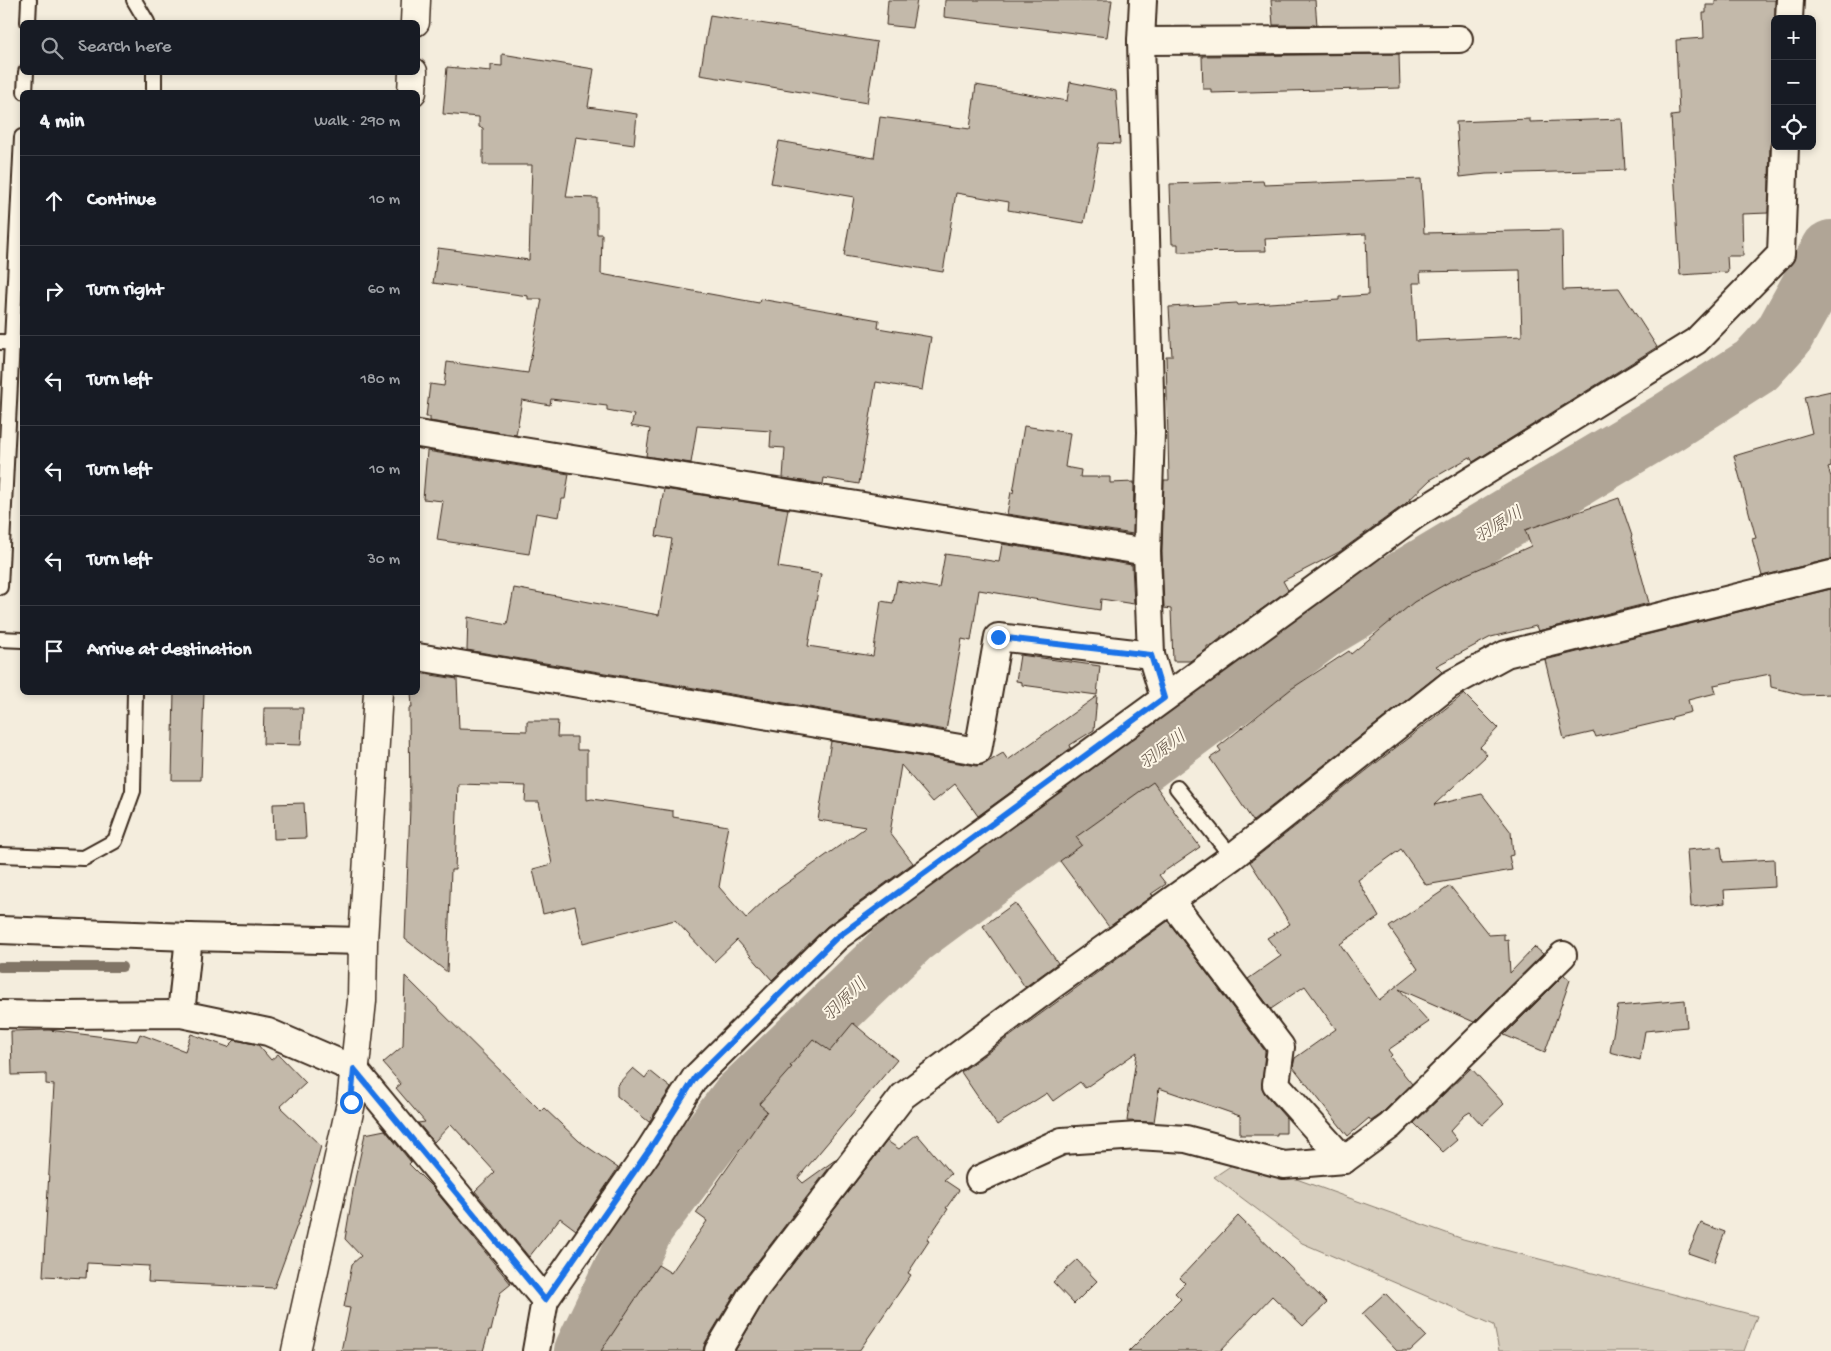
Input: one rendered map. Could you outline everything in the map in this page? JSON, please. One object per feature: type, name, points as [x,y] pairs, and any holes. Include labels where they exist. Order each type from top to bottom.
[{"type":"street","points":[[415,20],[416,0]]},
{"type":"street","points":[[1143,0],[1141,41],[1151,432],[1148,552],[1151,655],[1164,698]]},
{"type":"street","points":[[1790,0],[1790,15]]},
{"type":"street","points":[[1141,41],[1459,39]]},
{"type":"street","points":[[412,90],[413,75]]},
{"type":"street","points":[[536,1351],[545,1300],[650,1149],[695,1078],[836,938],[1417,514],[1696,341],[1780,254],[1785,150]]},
{"type":"street","points":[[420,434],[1148,552]]},
{"type":"street","points":[[718,1351],[753,1292],[903,1096],[1053,985],[1232,857],[1449,685],[1506,654],[1831,574]]},
{"type":"street","points":[[420,657],[978,751],[998,637],[1151,655]]},
{"type":"street","points":[[296,1351],[351,1102],[362,1001],[363,941],[378,695]]},
{"type":"street","points":[[1171,900],[1281,1047],[1276,1084],[1344,1160]]},
{"type":"street","points":[[0,930],[363,941]]},
{"type":"street","points":[[181,1014],[189,937]]},
{"type":"street","points":[[978,1179],[1062,1141],[1138,1136],[1186,1139],[1284,1165],[1344,1160],[1390,1126],[1563,956]]},
{"type":"street","points":[[0,1014],[181,1014],[268,1032],[354,1069],[545,1300]]},
{"type":"lane","points":[[28,20],[29,0]]},
{"type":"lane","points":[[134,0],[147,20]]},
{"type":"lane","points":[[25,90],[26,75]]},
{"type":"lane","points":[[154,75],[154,90]]},
{"type":"lane","points":[[0,587],[20,178]]},
{"type":"lane","points":[[0,639],[20,640]]},
{"type":"lane","points":[[0,854],[84,858],[115,841],[133,791],[135,695]]},
{"type":"lane","points":[[1178,788],[1232,857]]},
{"type":"shaded area","points":[[1241,1159],[1463,1239],[1757,1316],[1744,1351],[1499,1351],[1494,1325],[1302,1243],[1214,1177]]},
{"type":"building","points":[[888,0],[917,0],[912,28],[886,25]]},
{"type":"building","points":[[945,0],[1112,0],[1107,37],[944,17]]},
{"type":"building","points":[[1271,0],[1315,0],[1317,25],[1273,25]]},
{"type":"building","points":[[1715,0],[1775,0],[1775,15],[1771,15],[1771,143],[1768,213],[1742,214],[1743,256],[1727,256],[1728,272],[1680,275],[1671,116],[1679,115],[1676,40],[1704,38],[1703,13],[1706,13],[1706,5],[1715,5]]},
{"type":"building","points":[[710,15],[877,42],[867,103],[700,75]]},
{"type":"building","points":[[502,54],[594,69],[588,107],[637,114],[634,145],[576,137],[566,197],[597,198],[597,234],[602,234],[601,274],[759,303],[760,299],[879,320],[878,328],[931,337],[922,390],[876,382],[859,484],[824,478],[823,484],[783,478],[785,448],[770,447],[771,431],[697,426],[691,463],[646,456],[650,429],[631,426],[634,415],[607,410],[607,406],[551,399],[550,405],[522,400],[516,435],[430,421],[430,417],[426,417],[430,384],[444,386],[447,362],[528,373],[542,299],[528,299],[528,296],[433,283],[438,248],[529,260],[532,165],[483,165],[483,128],[479,127],[479,117],[443,114],[447,67],[491,71],[491,65],[502,66]]},
{"type":"building","points":[[1399,54],[1400,88],[1211,93],[1211,89],[1203,89],[1202,56]]},
{"type":"building","points":[[1070,82],[1116,91],[1120,144],[1099,143],[1084,223],[1008,210],[1009,202],[956,193],[943,272],[844,256],[854,197],[771,183],[779,141],[874,158],[880,117],[970,129],[976,85],[1067,101]]},
{"type":"building","points":[[1530,119],[1530,122],[1622,119],[1625,170],[1486,174],[1460,177],[1456,122]]},
{"type":"building","points":[[1421,179],[1424,233],[1562,230],[1563,290],[1619,288],[1657,347],[1473,462],[1470,457],[1430,480],[1405,504],[1339,552],[1283,581],[1288,590],[1225,636],[1221,636],[1211,646],[1207,646],[1207,649],[1190,661],[1173,661],[1171,609],[1164,608],[1162,552],[1164,480],[1169,480],[1166,356],[1172,356],[1169,307],[1339,300],[1339,297],[1368,295],[1366,234],[1265,239],[1266,251],[1178,252],[1178,244],[1172,244],[1170,184],[1263,181],[1264,185]],"holes":[[[1520,270],[1522,336],[1416,341],[1413,283],[1421,283],[1420,272]]]},
{"type":"building","points":[[1831,391],[1831,467],[1828,468],[1831,477],[1831,559],[1762,576],[1752,539],[1756,538],[1734,456],[1812,433],[1804,397]]},
{"type":"building","points":[[1024,426],[1070,433],[1065,467],[1081,470],[1080,477],[1110,477],[1110,483],[1134,482],[1133,534],[1007,514],[1011,492],[1013,493]]},
{"type":"building","points":[[427,451],[569,474],[565,499],[562,499],[559,517],[536,513],[529,554],[437,540],[443,501],[423,499]]},
{"type":"building","points":[[664,489],[788,509],[778,567],[821,574],[808,646],[873,656],[881,601],[893,603],[897,581],[939,588],[945,554],[999,562],[1002,544],[1132,565],[1134,604],[1101,599],[1100,610],[979,590],[971,641],[962,639],[946,730],[467,650],[468,617],[507,625],[514,588],[659,615],[672,539],[656,536]]},
{"type":"building","points":[[1619,498],[1632,536],[1649,603],[1538,631],[1536,626],[1491,637],[1436,666],[1442,672],[1253,821],[1210,758],[1221,751],[1218,747],[1291,689],[1349,651],[1351,654],[1414,602],[1451,581],[1531,546],[1525,530]]},
{"type":"building","points":[[1831,589],[1831,694],[1803,695],[1771,687],[1770,674],[1714,685],[1716,693],[1688,700],[1691,712],[1672,717],[1672,719],[1596,737],[1594,732],[1564,739],[1545,660]]},
{"type":"building","points":[[1020,655],[1100,666],[1097,695],[1022,685],[1022,682],[1016,681]]},
{"type":"building","points":[[420,673],[457,679],[459,729],[527,731],[527,721],[558,721],[557,737],[577,737],[577,750],[587,750],[587,800],[592,799],[673,811],[673,817],[728,826],[719,887],[746,918],[770,895],[866,827],[818,820],[831,741],[976,766],[983,765],[1003,753],[1008,760],[1097,696],[1094,730],[1070,745],[1071,748],[978,816],[955,784],[933,802],[901,765],[890,833],[913,863],[827,926],[772,980],[737,940],[714,962],[675,920],[583,943],[575,906],[543,914],[533,869],[552,864],[539,802],[525,802],[526,786],[458,784],[455,870],[451,870],[447,972],[405,939],[410,807],[409,708],[412,708],[411,695],[420,695]]},
{"type":"building","points":[[1464,694],[1498,728],[1480,747],[1487,755],[1434,805],[1482,794],[1511,832],[1513,855],[1509,856],[1512,870],[1426,885],[1401,849],[1358,880],[1379,917],[1340,944],[1379,1000],[1418,969],[1389,927],[1450,886],[1489,935],[1504,934],[1504,940],[1508,939],[1510,973],[1535,947],[1543,954],[1474,1022],[1399,989],[1429,1022],[1388,1050],[1392,1055],[1390,1057],[1412,1084],[1380,1115],[1371,1121],[1369,1118],[1348,1136],[1293,1067],[1295,1058],[1336,1029],[1305,986],[1271,1009],[1248,979],[1281,956],[1267,938],[1290,924],[1250,862]]},
{"type":"building","points":[[174,695],[204,695],[201,780],[172,780]]},
{"type":"building","points":[[264,708],[303,708],[301,745],[263,744]]},
{"type":"building","points":[[1153,782],[1200,847],[1159,875],[1166,884],[1109,927],[1060,861],[1082,845],[1076,837]]},
{"type":"building","points":[[304,803],[306,838],[274,839],[273,804]]},
{"type":"building","points":[[1721,847],[1723,862],[1774,859],[1775,887],[1724,890],[1725,903],[1691,907],[1687,850]]},
{"type":"building","points":[[1015,903],[1058,963],[1025,987],[983,926]]},
{"type":"building","points":[[1168,921],[1265,1051],[1262,1088],[1286,1118],[1286,1133],[1277,1133],[1277,1135],[1240,1135],[1240,1116],[1159,1088],[1154,1122],[1127,1121],[1137,1052],[1085,1088],[1080,1082],[1053,1101],[1047,1093],[997,1125],[961,1072]]},
{"type":"building","points":[[1564,975],[1570,980],[1545,1052],[1504,1035]]},
{"type":"building","points":[[405,976],[541,1111],[544,1108],[579,1141],[618,1168],[576,1230],[560,1218],[529,1257],[475,1191],[495,1172],[451,1124],[434,1142],[418,1123],[425,1122],[396,1088],[401,1084],[383,1063],[403,1046]]},
{"type":"building","points":[[1685,1000],[1687,1027],[1645,1031],[1640,1060],[1610,1052],[1618,1006]]},
{"type":"building","points":[[853,1023],[897,1060],[798,1178],[803,1183],[835,1160],[741,1283],[705,1343],[703,1351],[601,1351],[658,1265],[671,1273],[707,1221],[696,1213],[767,1111],[759,1104],[792,1067],[790,1066],[813,1039],[830,1051]]},
{"type":"building","points":[[49,1030],[137,1041],[140,1034],[185,1051],[191,1034],[228,1047],[235,1040],[258,1045],[271,1060],[278,1054],[306,1083],[280,1107],[321,1146],[303,1209],[274,1288],[148,1282],[149,1266],[87,1263],[86,1278],[43,1276],[54,1085],[46,1084],[46,1074],[12,1075],[11,1031]]},
{"type":"building","points":[[633,1068],[645,1078],[650,1071],[671,1088],[649,1122],[617,1096],[617,1085]]},
{"type":"building","points":[[1471,1068],[1504,1104],[1482,1125],[1470,1112],[1465,1115],[1450,1131],[1457,1140],[1443,1152],[1414,1123]]},
{"type":"building","points":[[385,1130],[411,1162],[409,1164],[434,1189],[511,1284],[500,1293],[491,1331],[489,1331],[483,1351],[341,1351],[350,1308],[344,1307],[352,1264],[361,1256],[345,1239],[355,1179],[365,1134]]},
{"type":"building","points":[[917,1134],[951,1174],[944,1180],[959,1190],[946,1208],[948,1209],[908,1273],[911,1275],[859,1351],[735,1351],[765,1300],[887,1141],[899,1149]]},
{"type":"building","points":[[1238,1216],[1327,1303],[1303,1326],[1272,1296],[1220,1351],[1129,1351],[1181,1299],[1175,1293],[1185,1283],[1180,1278]]},
{"type":"building","points":[[1701,1223],[1725,1232],[1714,1262],[1688,1253]]},
{"type":"building","points":[[1077,1260],[1097,1281],[1074,1304],[1053,1282]]},
{"type":"building","points":[[1385,1293],[1426,1336],[1410,1351],[1397,1351],[1362,1314]]},
{"type":"waterway","name":"羽原川","points":[[584,1351],[645,1225],[739,1100],[910,936],[1324,628],[1667,423],[1756,366],[1784,335],[1831,250]]},
{"type":"waterway","points":[[0,967],[122,967]]},
{"type":"route","points":[[351,1102],[354,1069],[545,1300],[650,1149],[695,1078],[836,938],[1164,698],[1151,655],[998,637]]}]
